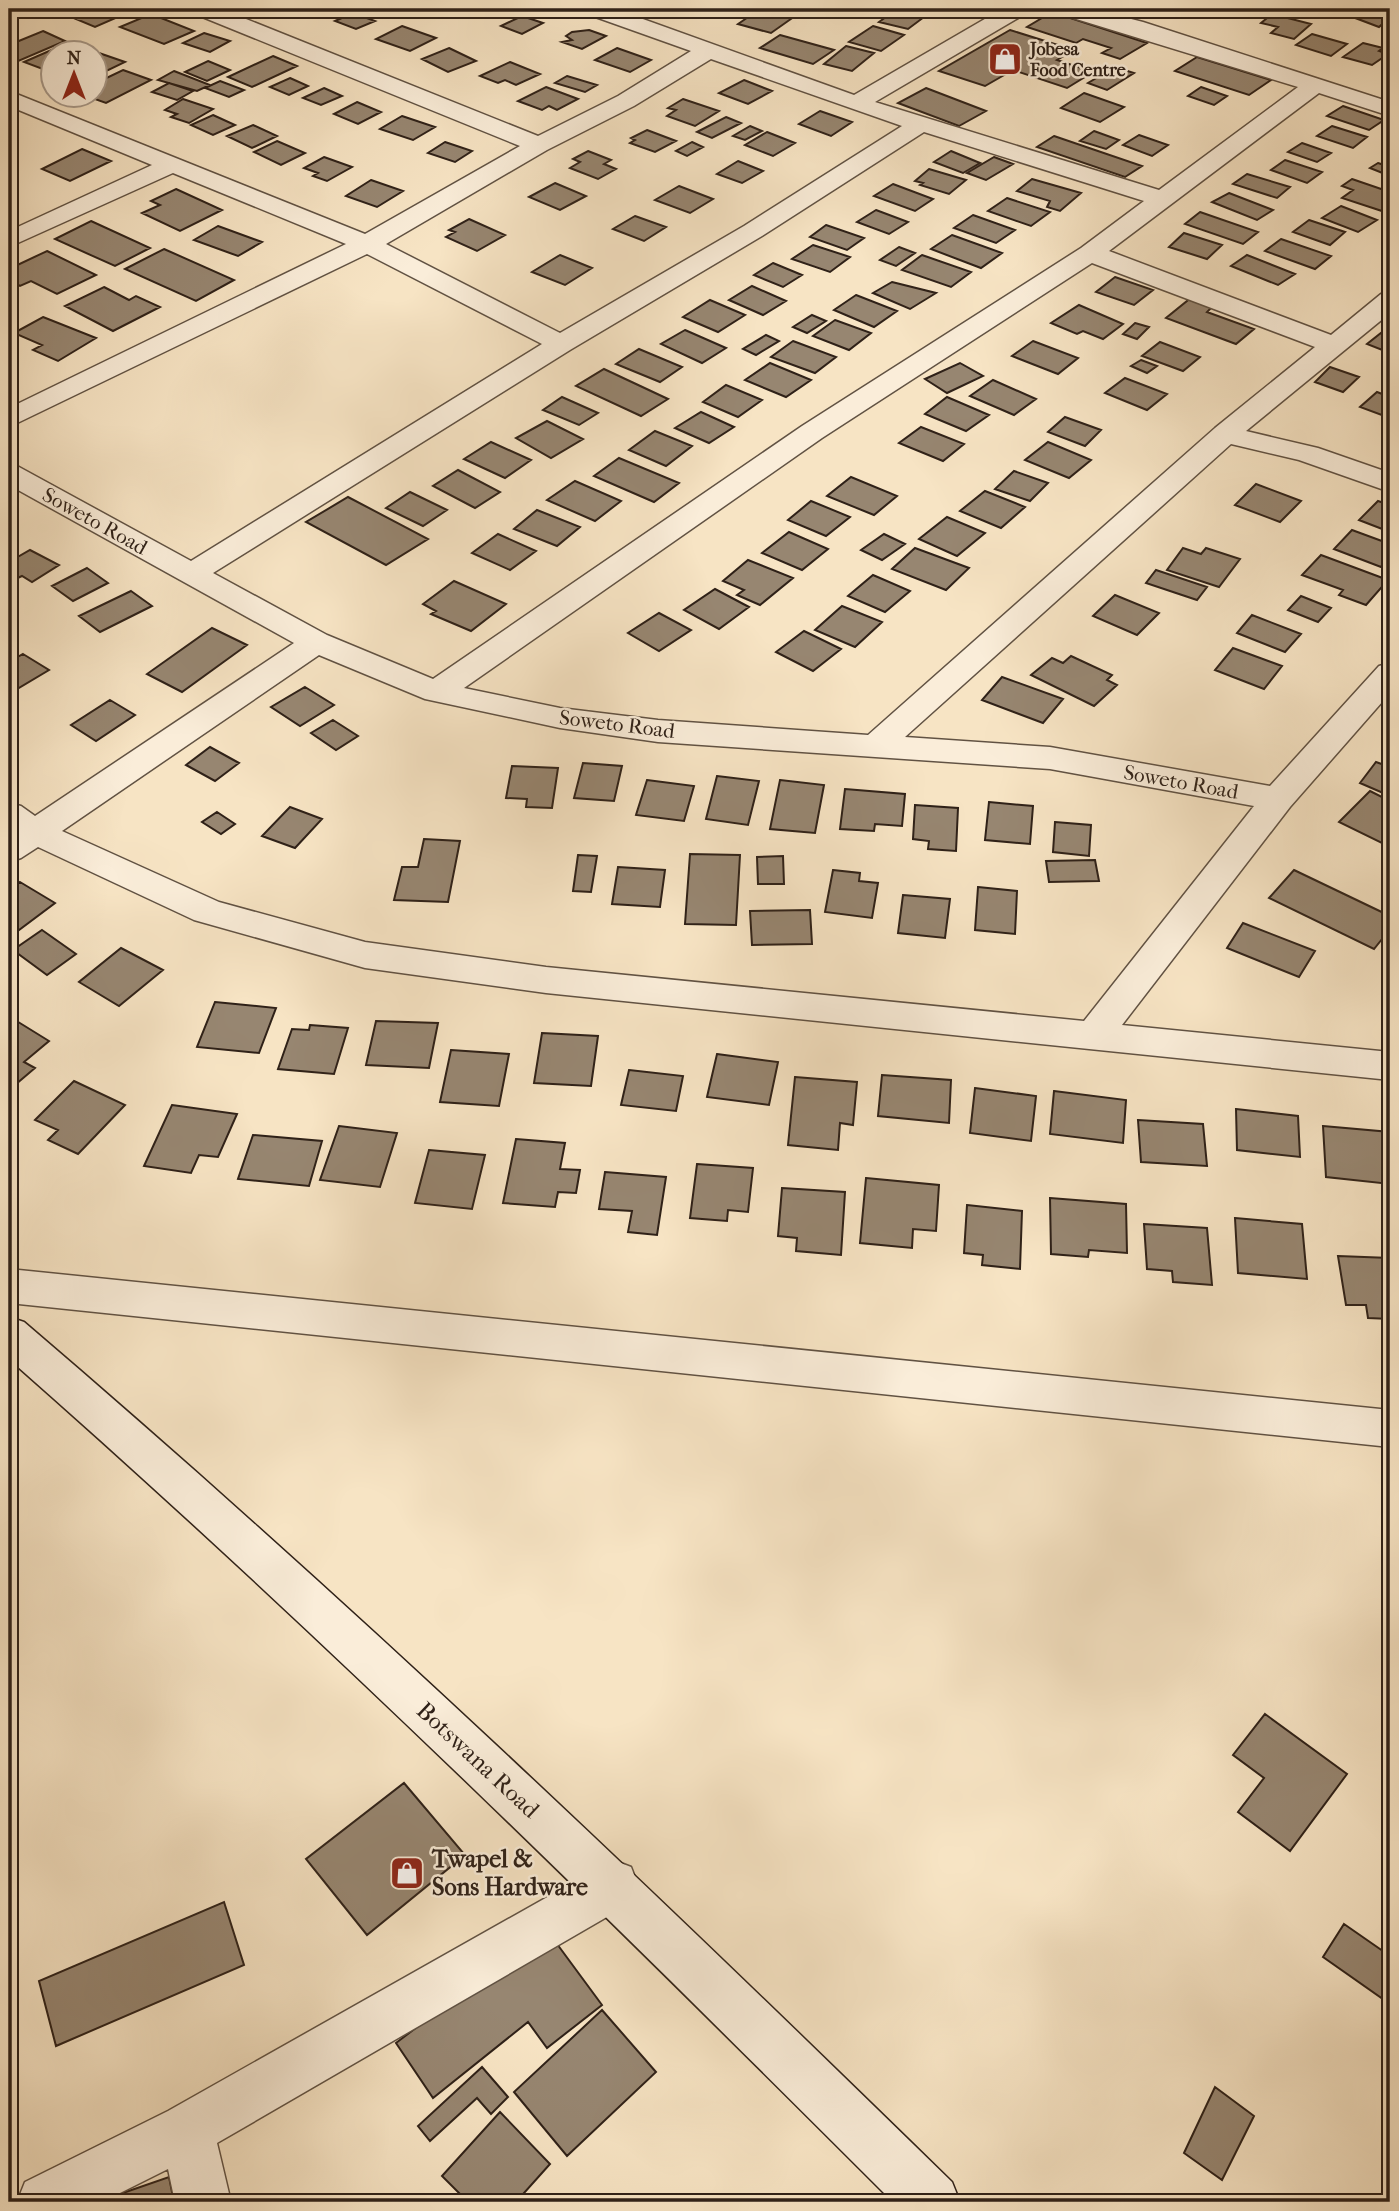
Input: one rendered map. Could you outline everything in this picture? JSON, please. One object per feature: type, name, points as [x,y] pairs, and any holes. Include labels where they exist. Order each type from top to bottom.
[{"type":"street","points":[[203,9],[539,145]]},
{"type":"street","points":[[595,9],[856,104],[1164,199]]},
{"type":"street","points":[[856,104],[1017,9]]},
{"type":"street","points":[[1068,9],[1135,27],[1390,109]]},
{"type":"street","points":[[9,419],[367,244],[539,145],[626,101],[709,50]]},
{"type":"street","points":[[436,692],[811,432],[1090,253],[1314,86]]},
{"type":"street","points":[[9,98],[367,244],[561,344]]},
{"type":"street","points":[[190,574],[561,344],[753,231],[921,124]]},
{"type":"street","points":[[9,240],[171,165]]},
{"type":"street","points":[[1090,253],[1335,345]]},
{"type":"street","points":[[874,747],[1225,434],[1388,305]]},
{"type":"street","points":[[1225,434],[1308,454],[1390,483]]},
{"type":"street","name":"Soweto Road","points":[[9,473],[316,642],[436,692],[560,718],[646,729],[1050,758],[1278,799]]},
{"type":"street","points":[[17,832],[316,642]]},
{"type":"street","points":[[1092,1037],[1278,799],[1390,673]]},
{"type":"street","points":[[17,832],[206,911],[365,955],[547,980],[1390,1066]]},
{"type":"street","points":[[9,1286],[1390,1429]]},
{"type":"street","name":"Botswana Road","points":[[9,1334],[120,1429],[272,1567],[612,1885],[932,2202]]},
{"type":"street","points":[[45,2202],[187,2130],[612,1885]]},
{"type":"street","points":[[187,2130],[203,2202]]},
{"type":"building","points":[[100,9],[136,9],[95,27],[76,19]]},
{"type":"building","points":[[458,9],[498,9],[483,17]]},
{"type":"building","points":[[760,9],[805,9],[771,33],[738,24]]},
{"type":"building","points":[[897,9],[928,14],[908,29],[879,22]]},
{"type":"building","points":[[1193,9],[1224,9],[1211,16]]},
{"type":"building","points":[[1302,9],[1339,9],[1331,15]]},
{"type":"building","points":[[1357,9],[1390,17],[1379,27],[1350,16]]},
{"type":"building","points":[[1052,12],[1147,43],[1120,59],[1102,53],[1111,48],[1083,39],[1076,43],[1027,27]]},
{"type":"building","points":[[353,13],[375,21],[356,29],[335,21]]},
{"type":"building","points":[[151,14],[194,31],[164,44],[120,27]]},
{"type":"building","points":[[1272,14],[1311,24],[1294,39],[1271,33],[1278,27],[1261,23]]},
{"type":"building","points":[[522,16],[543,23],[522,34],[501,26]]},
{"type":"building","points":[[402,26],[436,38],[410,51],[376,39]]},
{"type":"building","points":[[873,26],[904,35],[881,51],[849,42]]},
{"type":"building","points":[[589,30],[606,36],[582,49],[562,42],[572,40],[566,36],[572,32]]},
{"type":"building","points":[[1010,30],[1074,50],[1057,60],[1093,72],[1067,88],[1013,70],[985,86],[939,71]]},
{"type":"building","points":[[43,31],[58,38],[38,38],[38,53],[16,62],[9,58],[9,45]]},
{"type":"building","points":[[204,33],[230,41],[210,52],[183,43]]},
{"type":"building","points":[[1312,34],[1347,44],[1331,56],[1296,45]]},
{"type":"building","points":[[780,35],[834,50],[813,64],[760,48]]},
{"type":"building","points":[[1363,43],[1383,48],[1379,51],[1388,54],[1372,65],[1343,57]]},
{"type":"building","points":[[846,46],[874,53],[852,71],[824,64]]},
{"type":"building","points":[[449,48],[476,61],[448,72],[422,59]]},
{"type":"building","points":[[617,48],[651,60],[630,72],[595,60]]},
{"type":"building","points":[[38,56],[38,67],[24,62]]},
{"type":"building","points":[[108,56],[125,62],[108,70]]},
{"type":"building","points":[[273,56],[297,66],[252,87],[228,77]]},
{"type":"building","points":[[1197,57],[1271,80],[1249,95],[1175,71]]},
{"type":"building","points":[[208,61],[230,70],[207,81],[185,72]]},
{"type":"building","points":[[510,62],[540,74],[516,85],[505,80],[498,83],[480,76]]},
{"type":"building","points":[[1115,67],[1134,73],[1107,90],[1088,83]]},
{"type":"building","points":[[123,70],[151,80],[108,102],[108,77]]},
{"type":"building","points":[[174,71],[210,85],[197,91],[158,80]]},
{"type":"building","points":[[567,76],[597,85],[585,92],[555,83]]},
{"type":"building","points":[[290,78],[308,86],[289,95],[270,87]]},
{"type":"building","points":[[744,80],[772,91],[748,104],[719,93]]},
{"type":"building","points":[[220,81],[244,90],[229,97],[205,88]]},
{"type":"building","points":[[169,83],[193,91],[177,100],[152,92]]},
{"type":"building","points":[[546,87],[578,99],[557,110],[549,106],[542,110],[518,101]]},
{"type":"building","points":[[1201,87],[1227,96],[1214,105],[1188,96]]},
{"type":"building","points":[[324,88],[342,96],[321,105],[303,98]]},
{"type":"building","points":[[926,88],[986,111],[959,126],[898,103]]},
{"type":"building","points":[[1084,93],[1124,107],[1100,122],[1061,108]]},
{"type":"building","points":[[183,99],[213,109],[189,123],[171,117],[177,114],[165,110]]},
{"type":"building","points":[[683,99],[719,111],[695,126],[667,116],[676,110],[668,108]]},
{"type":"building","points":[[357,102],[381,112],[358,124],[334,114]]},
{"type":"building","points":[[1343,106],[1384,120],[1369,130],[1327,116]]},
{"type":"building","points":[[820,111],[852,122],[831,136],[799,124]]},
{"type":"building","points":[[213,115],[235,125],[213,135],[191,125]]},
{"type":"building","points":[[402,116],[435,127],[413,140],[380,129]]},
{"type":"building","points":[[726,117],[741,123],[712,138],[697,132]]},
{"type":"building","points":[[253,125],[277,136],[252,148],[227,136]]},
{"type":"building","points":[[750,126],[762,131],[745,140],[733,136]]},
{"type":"building","points":[[1332,126],[1367,137],[1353,148],[1317,136]]},
{"type":"building","points":[[647,130],[676,141],[655,152],[630,143],[635,140],[631,138]]},
{"type":"building","points":[[1094,131],[1119,140],[1106,149],[1080,141]]},
{"type":"building","points":[[767,132],[795,143],[773,156],[745,145]]},
{"type":"building","points":[[1139,135],[1168,145],[1152,156],[1123,145]]},
{"type":"building","points":[[1054,136],[1142,166],[1125,177],[1037,147]]},
{"type":"building","points":[[277,141],[305,153],[281,165],[254,152]]},
{"type":"building","points":[[445,142],[472,151],[455,162],[428,153]]},
{"type":"building","points":[[692,142],[703,147],[687,156],[676,151]]},
{"type":"building","points":[[1302,143],[1331,153],[1317,162],[1288,152]]},
{"type":"building","points":[[82,149],[111,161],[70,181],[42,169]]},
{"type":"building","points":[[588,151],[611,160],[604,164],[616,169],[598,179],[570,168],[580,162],[573,159]]},
{"type":"building","points":[[951,151],[980,163],[963,173],[934,162]]},
{"type":"building","points":[[324,157],[352,167],[327,181],[313,176],[318,173],[304,168]]},
{"type":"building","points":[[994,157],[1013,164],[986,180],[967,173]]},
{"type":"building","points":[[1285,160],[1322,172],[1307,183],[1271,170]]},
{"type":"building","points":[[738,161],[763,171],[742,183],[717,174]]},
{"type":"building","points":[[1378,163],[1390,167],[1390,176],[1370,168]]},
{"type":"building","points":[[929,169],[966,180],[949,194],[915,181]]},
{"type":"building","points":[[1247,174],[1290,187],[1277,198],[1233,184]]},
{"type":"building","points":[[1032,179],[1081,193],[1060,211],[1047,207],[1050,201],[1017,191]]},
{"type":"building","points":[[1352,179],[1390,192],[1390,204],[1382,211],[1342,198],[1353,190],[1342,186]]},
{"type":"building","points":[[371,180],[403,191],[377,207],[346,196]]},
{"type":"building","points":[[555,183],[586,196],[560,210],[529,197]]},
{"type":"building","points":[[893,184],[933,199],[915,211],[874,196]]},
{"type":"building","points":[[679,186],[713,199],[690,213],[655,200]]},
{"type":"building","points":[[176,189],[222,210],[180,231],[142,213],[160,205],[151,201]]},
{"type":"building","points":[[1229,193],[1273,210],[1257,220],[1212,202]]},
{"type":"building","points":[[1007,198],[1050,212],[1031,226],[988,211]]},
{"type":"building","points":[[1341,206],[1377,220],[1358,232],[1322,218]]},
{"type":"building","points":[[876,210],[908,222],[889,234],[857,222]]},
{"type":"building","points":[[1200,212],[1258,232],[1243,244],[1185,224]]},
{"type":"building","points":[[973,215],[1015,230],[996,243],[954,228]]},
{"type":"building","points":[[635,216],[666,227],[644,241],[613,229]]},
{"type":"building","points":[[469,219],[505,235],[477,251],[446,237],[455,232],[449,230]]},
{"type":"building","points":[[1309,220],[1345,232],[1330,245],[1293,232]]},
{"type":"building","points":[[91,221],[150,248],[115,266],[55,239]]},
{"type":"building","points":[[826,225],[864,238],[847,250],[810,237]]},
{"type":"building","points":[[218,226],[262,242],[238,256],[194,240]]},
{"type":"building","points":[[1184,233],[1222,245],[1207,259],[1169,247]]},
{"type":"building","points":[[952,235],[1002,253],[981,268],[931,249]]},
{"type":"building","points":[[1281,239],[1331,256],[1315,269],[1265,251]]},
{"type":"building","points":[[813,245],[850,257],[830,272],[792,259]]},
{"type":"building","points":[[899,247],[915,253],[896,266],[880,260]]},
{"type":"building","points":[[164,249],[234,280],[196,301],[125,269]]},
{"type":"building","points":[[47,251],[96,275],[57,294],[31,281],[20,286],[9,280],[9,269]]},
{"type":"building","points":[[560,255],[592,268],[565,285],[532,272]]},
{"type":"building","points":[[922,255],[971,272],[951,287],[902,270]]},
{"type":"building","points":[[1247,255],[1295,274],[1278,285],[1231,266]]},
{"type":"building","points":[[773,263],[802,275],[783,287],[754,275]]},
{"type":"building","points":[[1115,277],[1153,290],[1134,305],[1096,292]]},
{"type":"building","points":[[892,282],[936,293],[910,309],[873,293]]},
{"type":"building","points":[[752,286],[786,301],[763,315],[729,300]]},
{"type":"building","points":[[104,287],[129,300],[136,296],[160,307],[113,331],[65,306]]},
{"type":"building","points":[[856,295],[897,311],[874,327],[834,310]]},
{"type":"building","points":[[1192,297],[1214,305],[1207,312],[1254,329],[1236,344],[1166,318]]},
{"type":"building","points":[[710,300],[745,315],[718,332],[683,317]]},
{"type":"building","points":[[1079,305],[1123,324],[1103,339],[1083,331],[1077,334],[1051,323]]},
{"type":"building","points":[[812,315],[826,321],[807,333],[793,327]]},
{"type":"building","points":[[43,317],[96,338],[58,361],[33,350],[42,345],[14,333]]},
{"type":"building","points":[[835,320],[871,333],[849,350],[813,336]]},
{"type":"building","points":[[1135,323],[1149,327],[1137,339],[1123,334]]},
{"type":"building","points":[[1386,329],[1390,331],[1390,353],[1367,344]]},
{"type":"building","points":[[685,330],[726,348],[702,363],[661,344]]},
{"type":"building","points":[[766,335],[779,341],[756,355],[743,349]]},
{"type":"building","points":[[793,341],[836,357],[815,373],[771,357]]},
{"type":"building","points":[[1033,341],[1078,358],[1058,374],[1012,356]]},
{"type":"building","points":[[1160,342],[1200,357],[1183,371],[1142,356]]},
{"type":"building","points":[[639,349],[682,367],[660,382],[616,364]]},
{"type":"building","points":[[1141,360],[1157,366],[1147,373],[1131,366]]},
{"type":"building","points":[[770,363],[811,380],[786,397],[745,380]]},
{"type":"building","points":[[960,363],[983,376],[947,393],[925,379]]},
{"type":"building","points":[[1330,367],[1359,377],[1343,392],[1315,382]]},
{"type":"building","points":[[604,369],[668,399],[641,416],[576,386]]},
{"type":"building","points":[[1125,378],[1167,394],[1147,410],[1105,393]]},
{"type":"building","points":[[993,380],[1036,399],[1014,415],[970,396]]},
{"type":"building","points":[[726,385],[762,400],[738,417],[703,402]]},
{"type":"building","points":[[1377,392],[1390,397],[1390,418],[1360,407]]},
{"type":"building","points":[[562,397],[598,413],[579,425],[543,410]]},
{"type":"building","points":[[947,397],[989,415],[966,431],[925,414]]},
{"type":"building","points":[[701,412],[734,427],[709,443],[675,428]]},
{"type":"building","points":[[1065,417],[1101,430],[1085,446],[1048,432]]},
{"type":"building","points":[[547,421],[583,439],[551,458],[516,438]]},
{"type":"building","points":[[921,427],[964,444],[943,461],[899,443]]},
{"type":"building","points":[[655,431],[692,446],[666,466],[629,450]]},
{"type":"building","points":[[491,442],[531,460],[505,478],[464,459]]},
{"type":"building","points":[[1048,442],[1091,460],[1069,478],[1025,460]]},
{"type":"building","points":[[619,458],[679,483],[654,502],[594,476]]},
{"type":"building","points":[[458,470],[500,492],[475,508],[433,486]]},
{"type":"building","points":[[1014,471],[1048,483],[1030,501],[995,489]]},
{"type":"building","points":[[851,477],[897,496],[874,515],[827,496]]},
{"type":"building","points":[[575,481],[621,501],[595,521],[547,500]]},
{"type":"building","points":[[1256,484],[1301,501],[1280,522],[1235,505]]},
{"type":"building","points":[[985,491],[1025,507],[1001,528],[960,511]]},
{"type":"building","points":[[410,492],[447,510],[423,526],[386,508]]},
{"type":"building","points":[[348,497],[428,539],[386,565],[306,522]]},
{"type":"building","points":[[811,501],[850,517],[826,536],[788,520]]},
{"type":"building","points":[[1378,501],[1390,505],[1390,532],[1359,520]]},
{"type":"building","points":[[537,510],[580,527],[557,546],[514,529]]},
{"type":"building","points":[[947,517],[985,533],[957,556],[919,539]]},
{"type":"building","points":[[1352,530],[1390,544],[1390,556],[1381,567],[1334,549]]},
{"type":"building","points":[[789,532],[828,549],[802,570],[762,553]]},
{"type":"building","points":[[498,534],[536,551],[510,570],[472,553]]},
{"type":"building","points":[[884,534],[905,544],[882,560],[861,550]]},
{"type":"building","points":[[915,548],[969,568],[946,590],[892,569]]},
{"type":"building","points":[[1183,548],[1201,554],[1206,548],[1240,559],[1219,587],[1167,570]]},
{"type":"building","points":[[30,550],[59,565],[32,582],[22,576],[9,582],[9,562]]},
{"type":"building","points":[[1321,555],[1388,580],[1366,605],[1339,595],[1343,590],[1302,575]]},
{"type":"building","points":[[748,560],[793,578],[760,605],[737,595],[744,590],[723,581]]},
{"type":"building","points":[[87,568],[108,583],[73,601],[52,586]]},
{"type":"building","points":[[1156,570],[1207,587],[1197,600],[1146,583]]},
{"type":"building","points":[[873,575],[910,591],[885,612],[848,596]]},
{"type":"building","points":[[454,581],[506,604],[471,631],[431,614],[436,611],[423,604]]},
{"type":"building","points":[[715,589],[749,607],[719,629],[684,610]]},
{"type":"building","points":[[131,591],[152,606],[100,632],[79,616]]},
{"type":"building","points":[[1115,595],[1159,613],[1137,635],[1093,616]]},
{"type":"building","points":[[1301,596],[1331,608],[1318,622],[1288,610]]},
{"type":"building","points":[[842,606],[882,622],[855,647],[815,630]]},
{"type":"building","points":[[659,613],[691,630],[659,651],[628,633]]},
{"type":"building","points":[[1252,615],[1301,634],[1285,652],[1237,633]]},
{"type":"building","points":[[212,628],[247,645],[182,692],[147,674]]},
{"type":"building","points":[[804,631],[841,649],[813,671],[776,652]]},
{"type":"building","points":[[1233,648],[1282,666],[1264,689],[1215,670]]},
{"type":"building","points":[[23,654],[49,670],[12,692],[9,690],[9,662]]},
{"type":"building","points":[[1071,656],[1112,675],[1107,680],[1117,685],[1094,706],[1031,675],[1052,658],[1063,663]]},
{"type":"building","points":[[1002,677],[1063,699],[1043,723],[982,700]]},
{"type":"building","points":[[305,687],[334,705],[300,726],[271,707]]},
{"type":"building","points":[[110,700],[135,715],[96,741],[71,725]]},
{"type":"building","points":[[333,720],[358,736],[336,750],[311,733]]},
{"type":"building","points":[[210,747],[239,763],[215,781],[186,765]]},
{"type":"building","points":[[1376,762],[1390,767],[1390,796],[1360,783]]},
{"type":"building","points":[[583,763],[622,766],[614,801],[574,798]]},
{"type":"building","points":[[512,766],[558,768],[552,808],[526,807],[527,799],[506,798]]},
{"type":"building","points":[[717,776],[759,781],[748,825],[706,819]]},
{"type":"building","points":[[647,780],[694,786],[684,821],[636,815]]},
{"type":"building","points":[[780,780],[824,785],[815,833],[770,829]]},
{"type":"building","points":[[845,789],[905,794],[902,826],[875,824],[874,831],[840,829]]},
{"type":"building","points":[[1370,791],[1390,801],[1390,847],[1339,822]]},
{"type":"building","points":[[989,802],[1033,806],[1030,844],[985,840]]},
{"type":"building","points":[[915,805],[958,808],[956,851],[928,849],[929,841],[913,839]]},
{"type":"building","points":[[290,807],[322,819],[295,848],[262,836]]},
{"type":"building","points":[[217,812],[235,824],[221,834],[202,822]]},
{"type":"building","points":[[1055,822],[1091,825],[1089,856],[1053,852]]},
{"type":"building","points":[[424,839],[460,841],[448,902],[394,900],[402,867],[418,867]]},
{"type":"building","points":[[690,854],[740,855],[736,925],[685,924]]},
{"type":"building","points":[[578,855],[597,856],[591,892],[573,891]]},
{"type":"building","points":[[783,856],[784,884],[758,884],[757,857]]},
{"type":"building","points":[[1095,860],[1099,881],[1049,882],[1046,861]]},
{"type":"building","points":[[618,867],[665,870],[660,907],[612,904]]},
{"type":"building","points":[[833,870],[860,873],[859,881],[878,883],[872,918],[825,912]]},
{"type":"building","points":[[1294,870],[1390,916],[1390,929],[1374,949],[1269,898]]},
{"type":"building","points":[[20,882],[55,903],[19,930],[9,924],[9,890]]},
{"type":"building","points":[[978,887],[1017,891],[1015,934],[975,930]]},
{"type":"building","points":[[903,895],[950,899],[945,938],[898,933]]},
{"type":"building","points":[[810,910],[812,944],[752,945],[750,911]]},
{"type":"building","points":[[1243,923],[1315,951],[1299,977],[1227,948]]},
{"type":"building","points":[[42,930],[76,954],[47,975],[13,950]]},
{"type":"building","points":[[121,948],[163,970],[119,1006],[79,982]]},
{"type":"building","points":[[215,1002],[276,1008],[259,1053],[197,1047]]},
{"type":"building","points":[[15,1020],[49,1041],[24,1062],[35,1068],[9,1090],[9,1025]]},
{"type":"building","points":[[376,1021],[438,1023],[429,1068],[366,1065]]},
{"type":"building","points":[[310,1025],[348,1028],[334,1074],[278,1069],[292,1029],[309,1030]]},
{"type":"building","points":[[542,1033],[598,1036],[591,1086],[534,1083]]},
{"type":"building","points":[[451,1050],[509,1054],[499,1106],[440,1102]]},
{"type":"building","points":[[717,1054],[778,1062],[769,1105],[707,1097]]},
{"type":"building","points":[[629,1070],[683,1076],[676,1111],[621,1105]]},
{"type":"building","points":[[882,1075],[951,1080],[949,1123],[878,1116]]},
{"type":"building","points":[[795,1077],[857,1082],[853,1125],[840,1123],[838,1150],[788,1145]]},
{"type":"building","points":[[74,1081],[125,1105],[78,1154],[48,1140],[58,1130],[35,1120]]},
{"type":"building","points":[[975,1088],[1036,1096],[1031,1141],[970,1133]]},
{"type":"building","points":[[1054,1091],[1126,1100],[1123,1143],[1050,1134]]},
{"type":"building","points":[[172,1105],[237,1114],[218,1157],[199,1155],[191,1173],[144,1166]]},
{"type":"building","points":[[1236,1109],[1298,1116],[1300,1157],[1237,1150]]},
{"type":"building","points":[[1138,1120],[1203,1124],[1207,1166],[1141,1162]]},
{"type":"building","points":[[339,1126],[397,1133],[380,1187],[320,1180]]},
{"type":"building","points":[[1323,1126],[1390,1132],[1390,1184],[1326,1177]]},
{"type":"building","points":[[253,1135],[322,1141],[309,1186],[238,1179]]},
{"type":"building","points":[[516,1139],[565,1143],[560,1169],[580,1170],[576,1193],[558,1192],[555,1207],[503,1203]]},
{"type":"building","points":[[429,1150],[485,1155],[472,1209],[415,1203]]},
{"type":"building","points":[[697,1164],[753,1168],[748,1212],[728,1210],[727,1221],[690,1218]]},
{"type":"building","points":[[605,1172],[666,1177],[657,1235],[628,1232],[632,1211],[599,1209]]},
{"type":"building","points":[[866,1178],[939,1185],[936,1231],[913,1229],[912,1248],[860,1243]]},
{"type":"building","points":[[782,1188],[845,1192],[841,1255],[796,1251],[797,1238],[778,1236]]},
{"type":"building","points":[[1050,1198],[1126,1204],[1127,1253],[1089,1250],[1088,1257],[1051,1254]]},
{"type":"building","points":[[967,1205],[1022,1211],[1020,1269],[982,1265],[983,1255],[964,1253]]},
{"type":"building","points":[[1235,1218],[1302,1224],[1307,1279],[1238,1273]]},
{"type":"building","points":[[1144,1224],[1207,1228],[1212,1285],[1173,1282],[1172,1271],[1147,1269]]},
{"type":"building","points":[[1338,1256],[1390,1258],[1390,1319],[1368,1318],[1366,1305],[1346,1305]]},
{"type":"building","points":[[1265,1714],[1347,1774],[1290,1851],[1238,1812],[1264,1778],[1233,1755]]},
{"type":"building","points":[[404,1783],[465,1855],[367,1935],[306,1859]]},
{"type":"building","points":[[224,1902],[244,1965],[56,2046],[39,1981]]},
{"type":"building","points":[[1344,1924],[1390,1956],[1390,2004],[1323,1957]]},
{"type":"building","points":[[546,1929],[602,2005],[547,2048],[528,2022],[433,2098],[396,2043]]},
{"type":"building","points":[[602,2010],[656,2072],[567,2156],[514,2092]]},
{"type":"building","points":[[482,2067],[508,2097],[491,2114],[477,2098],[430,2141],[418,2126]]},
{"type":"building","points":[[1215,2087],[1254,2116],[1222,2180],[1184,2153]]},
{"type":"building","points":[[500,2112],[550,2164],[516,2202],[468,2202],[442,2176]]},
{"type":"building","points":[[169,2177],[174,2202],[121,2202],[120,2194]]},
{"type":"place","name":"Jobesa Food Centre","points":[[1005,59]]},
{"type":"place","name":"Twapel & Sons Hardware","points":[[407,1873]]}]
